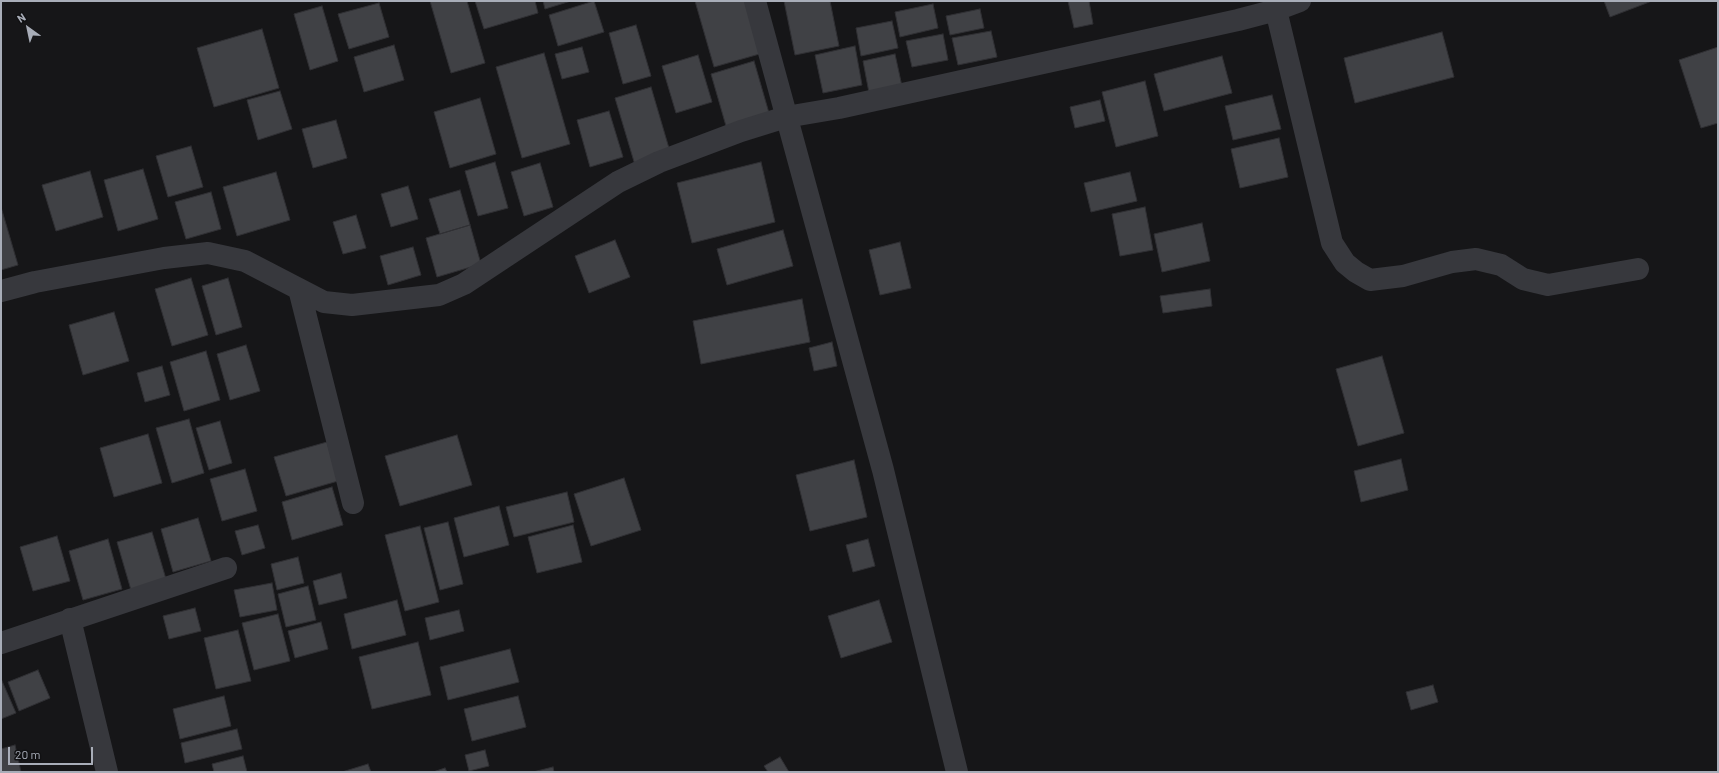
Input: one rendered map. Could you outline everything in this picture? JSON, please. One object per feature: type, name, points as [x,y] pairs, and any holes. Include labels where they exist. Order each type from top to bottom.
[{"type":"street","points":[[755,1],[883,470],[957,772]]},
{"type":"street","points":[[1,292],[35,282],[164,258],[208,253],[245,260],[324,302],[352,305],[439,295],[464,284],[618,182],[658,162],[693,148],[786,117],[838,108],[1276,10],[1300,1]]},
{"type":"street","points":[[1276,10],[1332,243],[1345,264],[1356,272],[1370,280],[1403,276],[1452,262],[1476,259],[1501,265],[1523,279],[1548,286],[1638,269]]},
{"type":"street","points":[[299,289],[353,503]]},
{"type":"street","points":[[1,643],[226,568]]},
{"type":"street","points":[[70,619],[107,772]]},
{"type":"building","points":[[430,1],[467,1],[485,63],[451,73]]},
{"type":"building","points":[[475,1],[535,1],[538,13],[484,29]]},
{"type":"building","points":[[543,1],[571,1],[545,9]]},
{"type":"building","points":[[594,1],[604,32],[558,46],[549,15]]},
{"type":"building","points":[[695,1],[748,1],[763,53],[714,67]]},
{"type":"building","points":[[784,1],[830,1],[839,46],[795,55]]},
{"type":"building","points":[[1068,1],[1089,1],[1093,24],[1074,28]]},
{"type":"building","points":[[1604,1],[1652,1],[1610,17]]},
{"type":"building","points":[[379,3],[389,37],[349,49],[338,14]]},
{"type":"building","points":[[933,4],[938,28],[900,37],[895,12]]},
{"type":"building","points":[[322,6],[338,61],[310,70],[294,14]]},
{"type":"building","points":[[980,9],[984,28],[950,35],[946,16]]},
{"type":"building","points":[[892,21],[898,48],[861,56],[856,28]]},
{"type":"building","points":[[636,25],[651,76],[623,84],[609,33]]},
{"type":"building","points":[[262,29],[279,88],[214,107],[197,48]]},
{"type":"building","points":[[991,31],[997,57],[958,65],[952,38]]},
{"type":"building","points":[[1442,32],[1454,77],[1355,103],[1344,58]]},
{"type":"building","points":[[943,34],[948,60],[912,67],[906,41]]},
{"type":"building","points":[[394,45],[404,80],[364,92],[354,57]]},
{"type":"building","points":[[855,46],[862,85],[823,93],[815,55]]},
{"type":"building","points":[[582,47],[589,72],[562,79],[555,54]]},
{"type":"building","points":[[1718,47],[1718,123],[1701,128],[1679,60]]},
{"type":"building","points":[[544,53],[570,144],[522,158],[496,67]]},
{"type":"building","points":[[895,54],[903,91],[870,98],[863,61]]},
{"type":"building","points":[[698,55],[712,102],[676,113],[662,66]]},
{"type":"building","points":[[1222,56],[1232,93],[1164,111],[1154,74]]},
{"type":"building","points":[[754,61],[769,113],[726,126],[711,74]]},
{"type":"building","points":[[1145,81],[1158,136],[1116,147],[1102,92]]},
{"type":"building","points":[[651,87],[671,155],[635,165],[615,98]]},
{"type":"building","points":[[280,91],[292,129],[258,140],[247,100]]},
{"type":"building","points":[[1272,95],[1281,129],[1233,140],[1225,106]]},
{"type":"building","points":[[480,98],[496,154],[450,168],[434,112]]},
{"type":"building","points":[[1100,100],[1105,121],[1075,128],[1070,107]]},
{"type":"building","points":[[609,111],[623,157],[590,167],[577,120]]},
{"type":"building","points":[[336,120],[347,158],[313,168],[302,129]]},
{"type":"building","points":[[1279,138],[1288,177],[1240,188],[1231,149]]},
{"type":"building","points":[[191,146],[203,187],[168,197],[156,156]]},
{"type":"building","points":[[495,162],[508,208],[478,216],[465,171]]},
{"type":"building","points":[[761,162],[775,222],[692,243],[677,183]]},
{"type":"building","points":[[540,163],[553,207],[524,216],[511,172]]},
{"type":"building","points":[[143,169],[158,219],[118,231],[104,180]]},
{"type":"building","points":[[90,171],[103,217],[56,231],[42,185]]},
{"type":"building","points":[[276,172],[290,220],[237,236],[223,187]]},
{"type":"building","points":[[1130,172],[1137,201],[1091,212],[1084,183]]},
{"type":"building","points":[[408,186],[418,219],[391,227],[381,194]]},
{"type":"building","points":[[460,190],[470,225],[440,234],[429,199]]},
{"type":"building","points":[[211,192],[221,229],[186,239],[175,202]]},
{"type":"building","points":[[1,207],[18,265],[1,270]]},
{"type":"building","points":[[1145,207],[1153,250],[1120,256],[1112,214]]},
{"type":"building","points":[[356,215],[366,248],[343,254],[333,222]]},
{"type":"building","points":[[1202,223],[1210,261],[1162,272],[1154,234]]},
{"type":"building","points":[[470,225],[481,264],[437,277],[426,238]]},
{"type":"building","points":[[783,230],[793,266],[727,285],[717,249]]},
{"type":"building","points":[[615,240],[630,277],[589,293],[575,256]]},
{"type":"building","points":[[900,242],[911,288],[880,295],[869,250]]},
{"type":"building","points":[[413,247],[421,275],[388,285],[380,256]]},
{"type":"building","points":[[191,278],[208,335],[172,346],[155,289]]},
{"type":"building","points":[[228,278],[242,327],[216,335],[202,286]]},
{"type":"building","points":[[1210,289],[1212,306],[1163,313],[1160,296]]},
{"type":"building","points":[[802,299],[810,342],[701,364],[693,321]]},
{"type":"building","points":[[114,312],[129,361],[83,375],[69,325]]},
{"type":"building","points":[[832,342],[837,366],[814,371],[809,348]]},
{"type":"building","points":[[246,345],[260,391],[230,400],[217,354]]},
{"type":"building","points":[[206,351],[220,400],[184,411],[170,362]]},
{"type":"building","points":[[1382,356],[1404,433],[1358,446],[1336,369]]},
{"type":"building","points":[[162,366],[170,395],[145,402],[137,373]]},
{"type":"building","points":[[189,419],[204,473],[172,483],[156,428]]},
{"type":"building","points":[[220,421],[232,463],[209,470],[196,428]]},
{"type":"building","points":[[148,434],[162,483],[114,497],[100,448]]},
{"type":"building","points":[[457,435],[472,485],[400,506],[385,456]]},
{"type":"building","points":[[327,442],[338,481],[286,496],[274,457]]},
{"type":"building","points":[[1401,459],[1408,490],[1361,502],[1354,471]]},
{"type":"building","points":[[854,460],[867,517],[810,531],[796,475]]},
{"type":"building","points":[[245,469],[257,511],[222,521],[210,479]]},
{"type":"building","points":[[624,478],[641,530],[591,546],[574,494]]},
{"type":"building","points":[[332,487],[343,525],[292,540],[282,502]]},
{"type":"building","points":[[567,492],[574,522],[514,537],[506,507]]},
{"type":"building","points":[[499,506],[509,545],[464,557],[454,518]]},
{"type":"building","points":[[198,518],[211,561],[173,572],[161,529]]},
{"type":"building","points":[[448,522],[463,584],[440,590],[424,528]]},
{"type":"building","points":[[258,525],[265,548],[242,555],[235,531]]},
{"type":"building","points":[[573,525],[582,562],[537,573],[528,537]]},
{"type":"building","points":[[420,526],[439,602],[405,611],[385,535]]},
{"type":"building","points":[[152,532],[166,579],[131,590],[117,542]]},
{"type":"building","points":[[57,536],[70,581],[33,591],[20,547]]},
{"type":"building","points":[[108,539],[122,589],[83,600],[69,551]]},
{"type":"building","points":[[868,539],[875,566],[853,572],[846,545]]},
{"type":"building","points":[[298,557],[304,583],[277,590],[271,564]]},
{"type":"building","points":[[341,573],[347,598],[319,605],[313,581]]},
{"type":"building","points":[[272,583],[277,610],[240,617],[234,590]]},
{"type":"building","points":[[308,586],[316,620],[286,627],[278,594]]},
{"type":"building","points":[[397,600],[406,635],[352,649],[344,614]]},
{"type":"building","points":[[879,600],[892,642],[841,658],[828,616]]},
{"type":"building","points":[[195,608],[201,631],[169,639],[163,616]]},
{"type":"building","points":[[459,610],[464,631],[430,640],[425,618]]},
{"type":"building","points":[[278,614],[290,661],[254,670],[242,623]]},
{"type":"building","points":[[321,622],[328,649],[295,658],[288,631]]},
{"type":"building","points":[[238,630],[251,681],[216,689],[204,638]]},
{"type":"building","points":[[418,642],[431,695],[372,709],[359,657]]},
{"type":"building","points":[[510,649],[519,682],[448,700],[440,667]]},
{"type":"building","points":[[38,670],[50,698],[19,711],[8,682]]},
{"type":"building","points":[[2,681],[16,713],[1,719],[1,682]]},
{"type":"building","points":[[1433,685],[1438,702],[1411,710],[1406,692]]},
{"type":"building","points":[[224,696],[231,726],[180,739],[173,709]]},
{"type":"building","points":[[518,696],[526,727],[472,741],[464,709]]},
{"type":"building","points":[[237,729],[242,749],[185,763],[181,743]]},
{"type":"building","points":[[15,745],[21,772],[1,772],[1,749]]},
{"type":"building","points":[[485,750],[489,766],[469,771],[465,755]]},
{"type":"building","points":[[243,756],[247,772],[214,772],[212,764]]},
{"type":"building","points":[[780,757],[789,772],[768,772],[764,766]]},
{"type":"building","points":[[368,764],[371,772],[342,772]]},
{"type":"building","points":[[553,767],[554,772],[533,772]]},
{"type":"building","points":[[445,768],[447,772],[433,772]]}]
